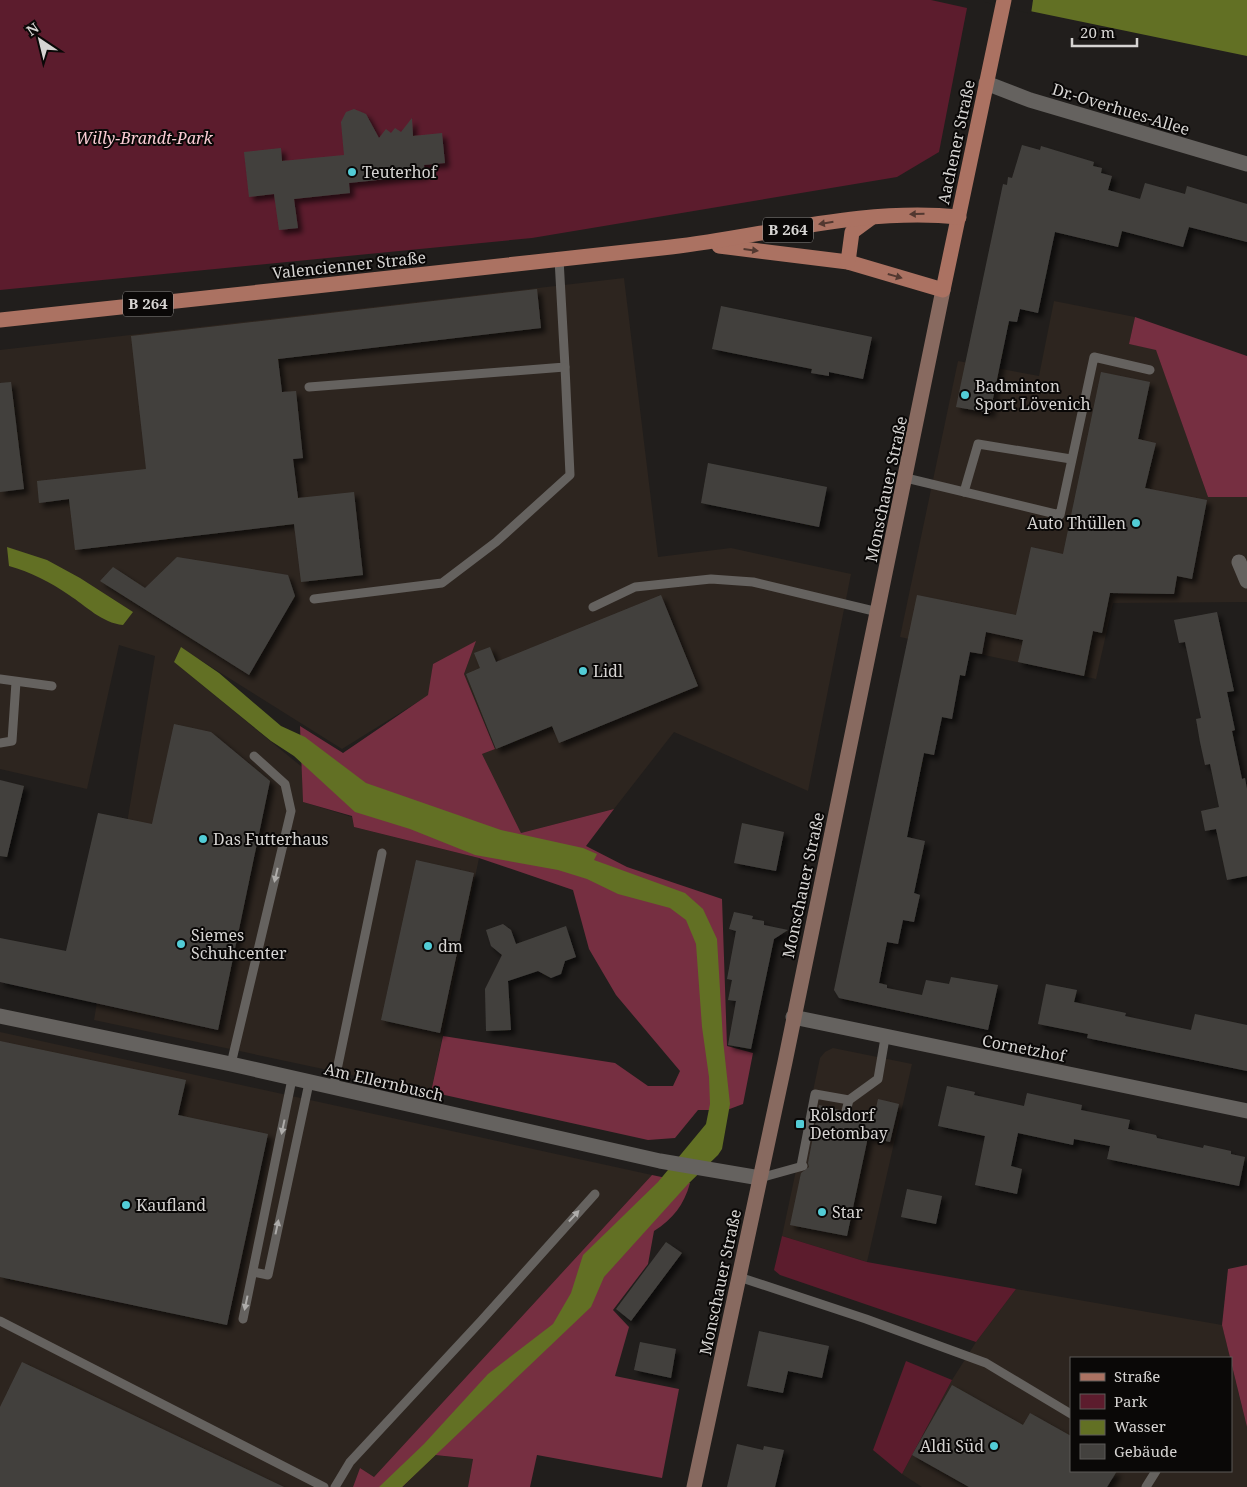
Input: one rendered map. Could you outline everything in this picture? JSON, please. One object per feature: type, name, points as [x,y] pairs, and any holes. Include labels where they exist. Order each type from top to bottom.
[{"type":"main road","name":"Aachener Straße","points":[[944,290],[1004,0]]},
{"type":"main road","name":"Valencienner Straße","points":[[0,320],[702,243],[874,216],[926,214],[959,217]]},
{"type":"main road","points":[[848,262],[852,232],[874,216]]},
{"type":"main road","name":"Valencienner Straße","points":[[702,243],[848,262],[944,290]]},
{"type":"street","name":"Dr.-Overhues-Allee","points":[[986,83],[1030,100],[1247,164]]},
{"type":"street","name":"Monschauer Straße","points":[[694,1487],[944,290]]},
{"type":"street","points":[[1238,562],[1247,581]]},
{"type":"street","name":"Am Ellernbusch","points":[[0,1016],[232,1064],[333,1089],[660,1161],[760,1178]]},
{"type":"street","name":"Cornetzhof","points":[[793,1017],[885,1038],[1247,1112]]},
{"type":"lane","points":[[314,598],[442,583],[496,542],[570,475],[559,259]]},
{"type":"lane","points":[[906,478],[1060,515],[1070,459],[1094,357],[1150,370]]},
{"type":"lane","points":[[309,387],[565,367]]},
{"type":"lane","points":[[964,492],[978,444],[1070,459]]},
{"type":"lane","points":[[593,607],[635,587],[711,579],[753,582],[878,612]]},
{"type":"lane","points":[[0,679],[52,686]]},
{"type":"lane","points":[[0,743],[12,741],[16,682]]},
{"type":"lane","points":[[232,1064],[291,811],[285,784],[254,756]]},
{"type":"lane","points":[[333,1089],[382,853]]},
{"type":"lane","points":[[846,1111],[849,1100],[878,1079],[885,1038]]},
{"type":"lane","points":[[243,1318],[292,1079]]},
{"type":"lane","points":[[253,1272],[268,1275],[309,1083]]},
{"type":"lane","points":[[760,1178],[802,1166],[815,1094],[849,1100]]},
{"type":"lane","points":[[336,1487],[350,1462],[481,1321],[595,1194]]},
{"type":"lane","points":[[739,1277],[866,1319],[986,1363],[1070,1413]]},
{"type":"lane","points":[[0,1321],[324,1487]]},
{"type":"lane","points":[[1146,1487],[1155,1472]]},
{"type":"shaded area","points":[[624,278],[658,557],[731,548],[851,574],[808,791],[674,732],[614,809],[521,833],[482,754],[495,748],[464,674],[475,642],[433,664],[429,695],[342,749],[181,648],[174,662],[302,767],[303,802],[352,817],[354,827],[479,858],[431,1092],[94,1020],[155,656],[119,645],[87,789],[0,769],[0,350]]},
{"type":"shaded area","points":[[1054,301],[1135,317],[1129,344],[1156,349],[1208,497],[1247,497],[1247,602],[1113,603],[1096,679],[900,637],[958,361],[1039,376]]},
{"type":"shaded area","points":[[1135,317],[1247,356],[1247,497],[1208,497],[1156,350],[1129,344]]},
{"type":"shaded area","points":[[476,641],[464,674],[495,749],[482,754],[521,833],[614,809],[586,846],[627,867],[722,899],[727,1046],[753,1053],[743,1104],[727,1110],[698,1110],[675,1138],[648,1140],[431,1092],[443,1036],[615,1063],[648,1086],[673,1086],[680,1071],[616,995],[589,949],[573,890],[479,858],[354,827],[352,816],[303,802],[300,726],[343,753],[428,695],[433,664]]},
{"type":"shaded area","points":[[0,1032],[652,1175],[374,1477],[360,1468],[353,1487],[0,1487]]},
{"type":"shaded area","points":[[833,1048],[912,1064],[867,1262],[782,1236],[820,1058],[825,1052]]},
{"type":"shaded area","points":[[652,1175],[690,1183],[685,1198],[677,1211],[667,1222],[654,1231],[648,1264],[613,1310],[629,1327],[615,1376],[679,1389],[662,1478],[537,1455],[530,1487],[468,1487],[473,1459],[435,1455],[402,1487],[353,1487],[360,1468],[374,1477]]},
{"type":"shaded area","points":[[1247,1265],[1247,1427],[1232,1366],[1232,1357],[1230,1357],[1222,1325],[1228,1269]]},
{"type":"shaded area","points":[[1016,1289],[1222,1325],[1230,1357],[1070,1357],[1070,1472],[1232,1472],[1232,1366],[1247,1427],[1247,1487],[922,1487],[902,1474],[952,1380],[976,1342]]},
{"type":"shaded area","points":[[434,1455],[473,1459],[468,1487],[402,1487]]},
{"type":"green space","name":"Willy-Brandt-Park","points":[[0,0],[931,0],[967,8],[939,152],[897,177],[532,238],[0,290]]},
{"type":"green space","points":[[782,1236],[867,1262],[1016,1289],[976,1342],[780,1275],[774,1270]]},
{"type":"green space","points":[[906,1361],[952,1380],[902,1474],[873,1450]]},
{"type":"water","points":[[985,0],[1247,0],[1247,56],[1025,10]]},
{"type":"water","points":[[7,547],[47,560],[80,578],[133,612],[123,625],[101,618],[47,582],[25,571],[9,566]]},
{"type":"water","points":[[181,647],[219,673],[281,726],[305,737],[366,783],[501,830],[583,848],[597,854],[594,860],[685,893],[703,909],[717,939],[723,1040],[730,1104],[722,1149],[604,1277],[591,1307],[402,1487],[379,1487],[424,1444],[488,1374],[553,1324],[571,1293],[583,1255],[658,1182],[706,1124],[710,1104],[709,1077],[702,1027],[696,944],[686,920],[670,908],[618,894],[587,879],[558,870],[475,855],[410,829],[355,812],[294,756],[271,741],[174,662]]},
{"type":"pier","points":[[983,0],[1033,0],[1031,14],[985,2]]},
{"type":"building","points":[[354,109],[366,114],[379,138],[386,129],[391,133],[395,128],[401,132],[412,118],[413,136],[442,133],[445,163],[424,165],[425,175],[349,183],[350,193],[294,199],[298,228],[279,230],[274,194],[249,197],[244,152],[281,148],[282,161],[344,155],[341,122],[346,112]]},
{"type":"building","points":[[1022,145],[1040,150],[1041,146],[1094,162],[1093,166],[1102,168],[1101,173],[1112,176],[1108,190],[1140,199],[1145,183],[1185,194],[1187,186],[1247,204],[1247,242],[1189,227],[1183,247],[1122,231],[1118,247],[1055,232],[1038,313],[1020,309],[1017,322],[1009,321],[990,413],[956,407],[1003,184],[1007,185],[1008,177],[1012,178]]},
{"type":"building","points":[[537,289],[541,328],[278,359],[282,392],[296,391],[303,458],[293,459],[298,498],[354,492],[363,575],[301,582],[294,524],[75,550],[69,499],[39,503],[37,481],[146,469],[131,336]]},
{"type":"building","points":[[721,306],[872,337],[863,379],[829,372],[829,376],[811,373],[812,369],[712,349]]},
{"type":"building","points":[[1101,372],[1150,382],[1138,439],[1156,443],[1145,488],[1207,500],[1192,579],[1177,576],[1174,594],[1110,593],[1102,633],[1093,631],[1084,676],[1018,662],[1023,640],[986,632],[982,654],[970,652],[965,676],[960,675],[952,719],[942,717],[934,755],[924,753],[907,837],[925,841],[914,893],[920,895],[914,922],[903,920],[898,944],[887,942],[879,983],[887,985],[887,988],[922,995],[926,980],[949,984],[951,977],[998,985],[988,1030],[839,998],[834,990],[917,595],[1016,615],[1031,547],[1063,554]]},
{"type":"building","points":[[11,382],[24,489],[0,492],[0,383]]},
{"type":"building","points":[[708,463],[827,487],[819,527],[701,503]]},
{"type":"building","points":[[177,557],[288,575],[295,596],[249,675],[100,581],[113,567],[145,588]]},
{"type":"building","name":"Lidl","points":[[661,595],[698,686],[559,743],[552,726],[496,749],[466,674],[480,668],[474,653],[490,647],[496,662]]},
{"type":"building","points":[[1217,612],[1234,691],[1227,692],[1235,730],[1232,731],[1242,779],[1245,778],[1247,789],[1247,876],[1227,880],[1216,829],[1205,831],[1201,811],[1219,807],[1210,764],[1205,765],[1200,742],[1196,719],[1201,718],[1185,642],[1179,643],[1174,620]]},
{"type":"building","points":[[174,724],[211,732],[270,781],[218,1030],[0,982],[0,938],[66,951],[98,813],[152,824]]},
{"type":"building","points":[[0,780],[24,786],[7,857],[0,856]]},
{"type":"building","points":[[742,823],[784,832],[776,871],[734,863]]},
{"type":"building","name":"dm","points":[[416,860],[474,873],[440,1033],[381,1020]]},
{"type":"building","points":[[734,912],[753,916],[752,919],[764,921],[764,925],[788,930],[774,939],[751,1049],[728,1045],[736,1001],[728,1000],[732,980],[727,979],[736,931],[729,929]]},
{"type":"building","points":[[503,924],[511,930],[516,944],[566,926],[576,957],[565,961],[561,974],[551,978],[538,971],[508,981],[511,1030],[486,1031],[485,989],[502,955],[491,946],[486,930]]},
{"type":"building","points":[[1046,984],[1077,990],[1074,1002],[1126,1013],[1125,1016],[1191,1030],[1195,1014],[1247,1025],[1247,1071],[1087,1038],[1088,1034],[1038,1024]]},
{"type":"building","name":"Kaufland","points":[[0,1041],[186,1080],[178,1115],[268,1134],[227,1325],[0,1277]]},
{"type":"building","points":[[947,1086],[975,1092],[974,1095],[1024,1106],[1027,1093],[1082,1105],[1081,1110],[1130,1120],[1128,1129],[1156,1135],[1157,1138],[1203,1148],[1204,1145],[1231,1151],[1231,1154],[1245,1157],[1239,1186],[1107,1159],[1110,1146],[1074,1139],[1073,1145],[1018,1133],[1011,1166],[1022,1169],[1017,1194],[975,1185],[985,1136],[938,1126]]},
{"type":"building","points":[[878,1099],[899,1104],[890,1142],[868,1137],[847,1236],[790,1225],[801,1173],[809,1167],[808,1163],[819,1105],[840,1110],[841,1115],[845,1117],[852,1112],[874,1117]]},
{"type":"building","points":[[907,1189],[942,1196],[936,1224],[901,1217]]},
{"type":"building","points":[[666,1242],[682,1253],[631,1321],[616,1309]]},
{"type":"building","points":[[759,1331],[829,1346],[822,1378],[788,1371],[783,1393],[747,1386]]},
{"type":"building","points":[[640,1342],[676,1349],[671,1378],[634,1370]]},
{"type":"building","points":[[22,1362],[284,1487],[0,1487],[0,1407]]},
{"type":"building","name":"Aldi Süd","points":[[952,1385],[1023,1425],[1030,1413],[1070,1435],[1070,1472],[1116,1472],[1107,1487],[969,1487],[912,1455]]},
{"type":"building","points":[[737,1444],[763,1450],[764,1446],[784,1450],[775,1487],[727,1487]]},
{"type":"place","name":"Teuterhof","points":[[352,172]]},
{"type":"place","name":"Badminton Sport Lövenich","points":[[965,395]]},
{"type":"place","name":"Auto Thüllen","points":[[1136,523]]},
{"type":"place","name":"Lidl","points":[[583,671]]},
{"type":"place","name":"Das Futterhaus","points":[[203,839]]},
{"type":"place","name":"Siemes Schuhcenter","points":[[181,944]]},
{"type":"place","name":"dm","points":[[428,946]]},
{"type":"place","name":"Rölsdorf Detombay","points":[[800,1124]]},
{"type":"place","name":"Kaufland","points":[[126,1205]]},
{"type":"place","name":"Star","points":[[822,1212]]},
{"type":"place","name":"Aldi Süd","points":[[994,1446]]}]
